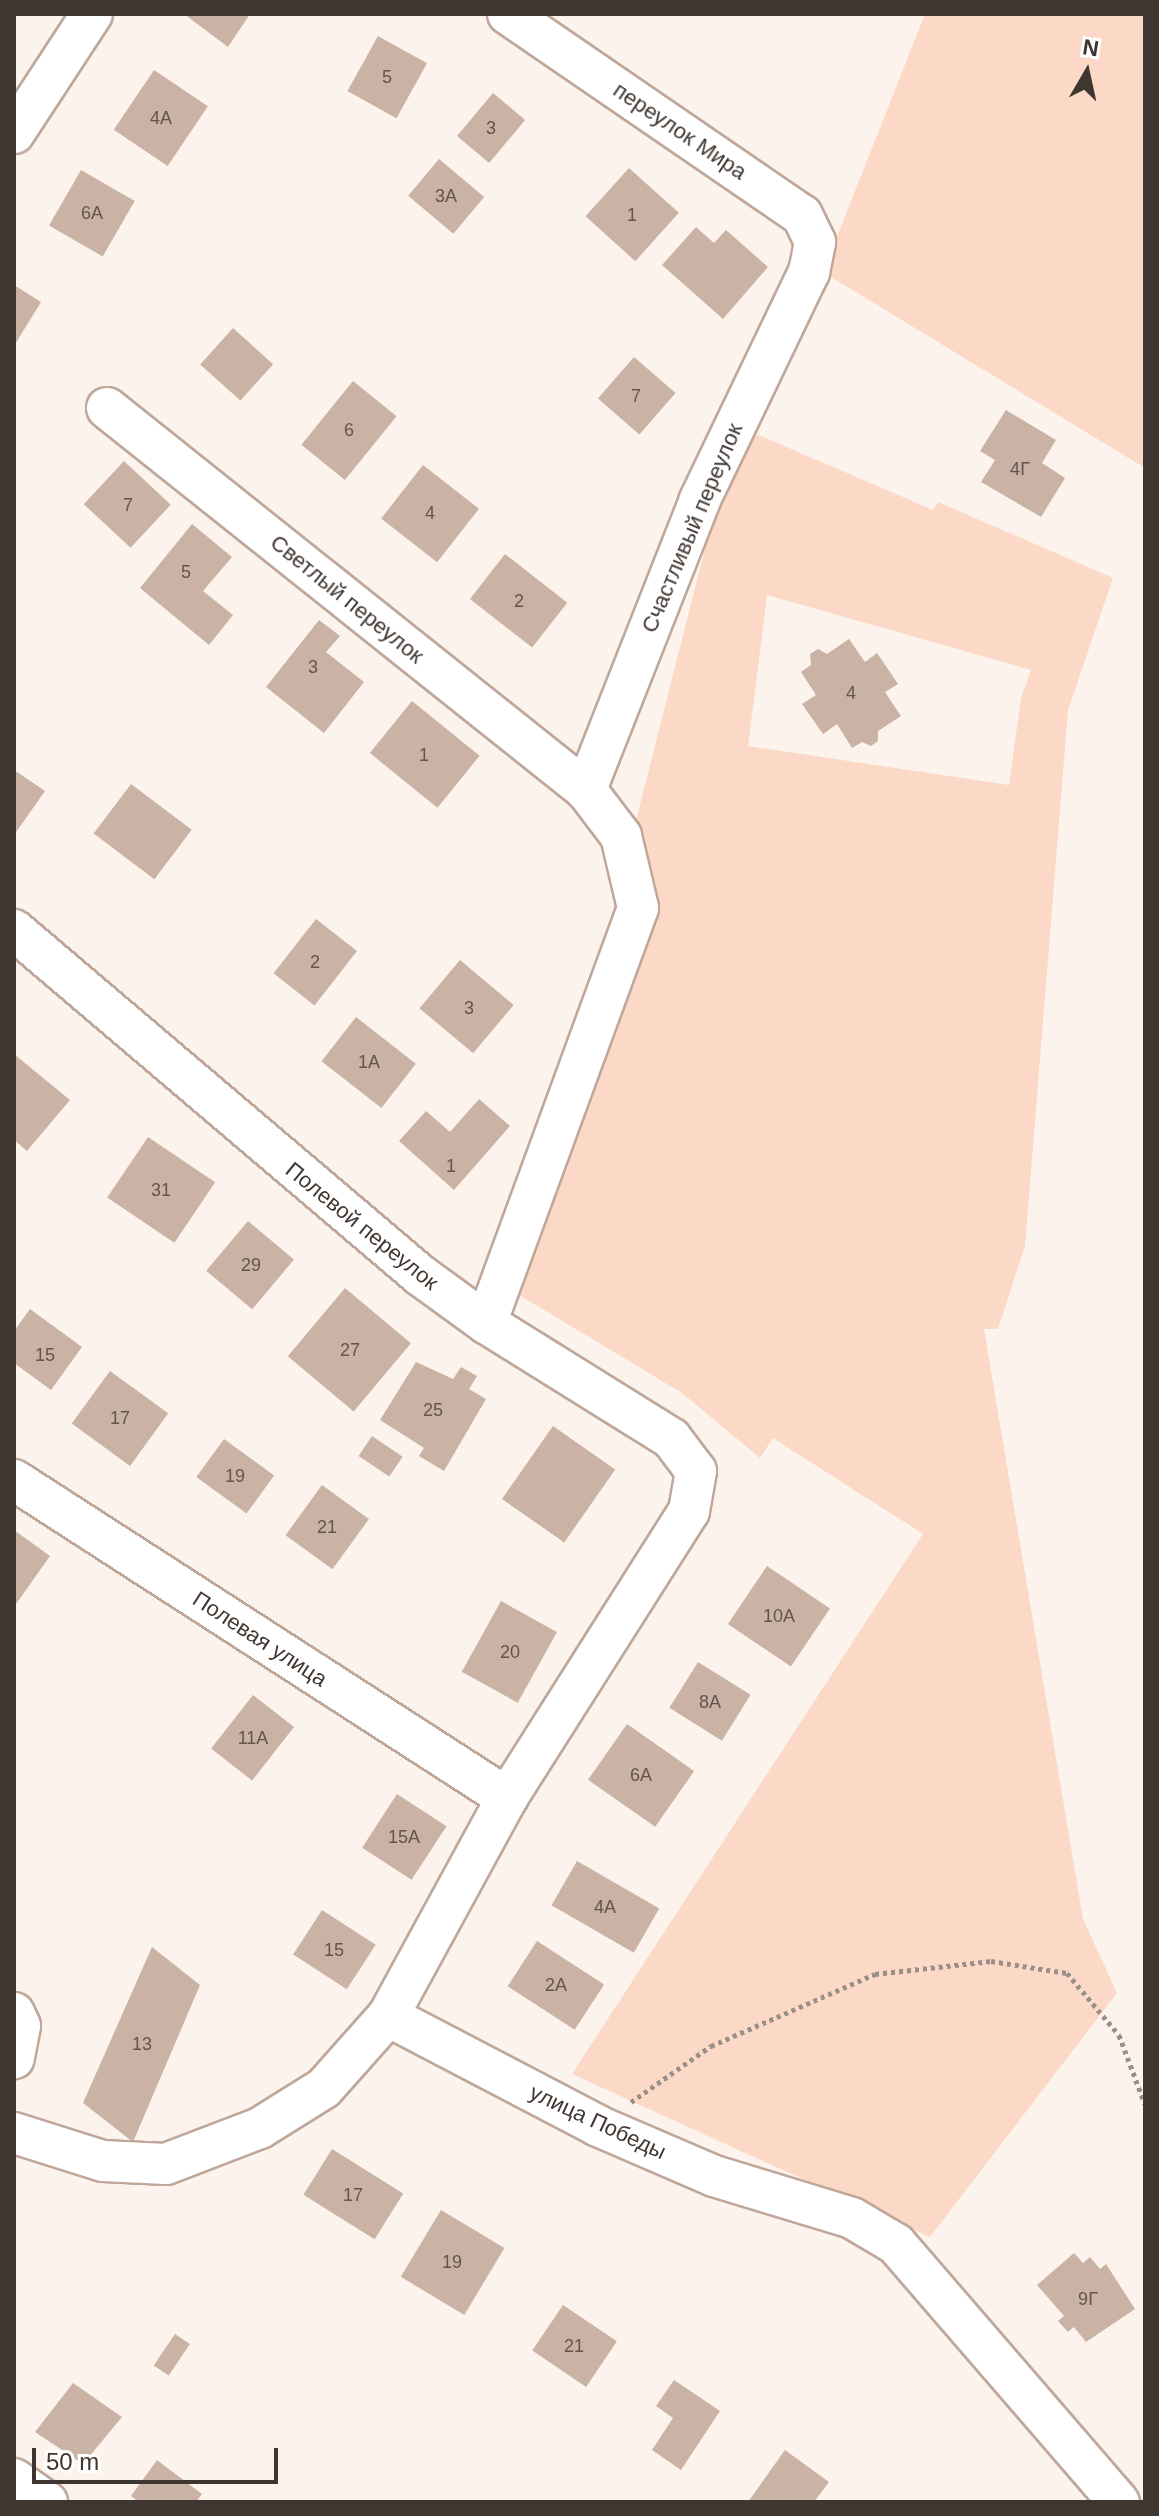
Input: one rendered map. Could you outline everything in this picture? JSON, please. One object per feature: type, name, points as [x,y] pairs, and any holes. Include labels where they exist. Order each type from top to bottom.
[{"type":"street","points":[[14,133],[92,14]]},
{"type":"street","name":"переулок Мира","points":[[508,14],[553,26],[802,215],[815,242],[809,272]]},
{"type":"street","name":"Счастливый переулок","points":[[586,790],[700,500],[809,272]]},
{"type":"street","name":"Светлый переулок","points":[[107,408],[586,790],[621,836],[638,908],[486,1323]]},
{"type":"street","name":"Полевой переулок","points":[[14,930],[268,1148],[486,1323],[671,1438],[696,1471],[689,1511],[507,1798]]},
{"type":"street","name":"Полевая улица","points":[[14,1480],[507,1798]]},
{"type":"street","points":[[14,2133],[103,2161],[166,2164],[260,2128],[324,2088],[388,2016],[507,1798]]},
{"type":"street","points":[[14,2013],[20,2026],[14,2058]]},
{"type":"street","name":"улица Победы","points":[[388,2016],[598,2126],[714,2176],[852,2218],[896,2244],[1119,2502]]},
{"type":"street","points":[[14,2479],[47,2502]]},
{"type":"path","points":[[598,2126],[711,2046],[875,1974],[991,1961],[1067,1973],[1119,2035],[1145,2104]]},
{"type":"shaded area","points":[[925,14],[1145,14],[1145,468],[823,272]]},
{"type":"shaded area","points":[[756,434],[933,510],[938,502],[1113,578],[1068,710],[1025,1246],[998,1329],[984,1329],[1083,1919],[1117,1993],[930,2237],[572,2074],[923,1534],[773,1438],[760,1458],[682,1393],[516,1293],[711,525]],"holes":[[[767,595],[1031,670],[1021,698],[1009,785],[748,746]]]},
{"type":"building","points":[[184,14],[250,14],[228,47]]},
{"type":"building","points":[[378,36],[427,63],[396,118],[347,91]]},
{"type":"building","points":[[154,70],[208,106],[168,166],[114,130]]},
{"type":"building","points":[[493,93],[525,120],[489,163],[457,136]]},
{"type":"building","points":[[439,159],[484,197],[453,234],[408,196]]},
{"type":"building","points":[[629,168],[679,213],[635,261],[586,216]]},
{"type":"building","points":[[81,170],[135,201],[103,256],[49,225]]},
{"type":"building","points":[[696,227],[714,243],[726,230],[768,267],[723,319],[662,265]]},
{"type":"building","points":[[14,285],[41,302],[14,346]]},
{"type":"building","points":[[233,328],[273,364],[240,401],[200,364]]},
{"type":"building","points":[[634,357],[676,393],[639,435],[598,399]]},
{"type":"building","points":[[353,381],[397,416],[345,480],[301,445]]},
{"type":"building","points":[[1006,410],[1056,440],[1042,463],[1065,478],[1041,517],[981,482],[995,460],[980,451]]},
{"type":"building","points":[[124,461],[171,505],[131,548],[84,504]]},
{"type":"building","points":[[423,465],[479,509],[437,562],[381,519]]},
{"type":"building","points":[[192,524],[232,557],[203,591],[233,615],[209,645],[140,588]]},
{"type":"building","points":[[505,554],[567,603],[532,648],[470,599]]},
{"type":"building","points":[[319,620],[340,636],[326,652],[364,682],[324,733],[266,687]]},
{"type":"building","points":[[849,639],[865,662],[877,653],[898,684],[885,692],[901,716],[878,731],[878,741],[871,746],[862,742],[852,748],[837,724],[823,734],[802,704],[816,695],[801,672],[811,665],[810,654],[818,649],[827,654]]},
{"type":"building","points":[[412,701],[480,756],[437,808],[370,753]]},
{"type":"building","points":[[14,770],[45,791],[14,835]]},
{"type":"building","points":[[131,784],[192,830],[154,879],[94,834]]},
{"type":"building","points":[[316,919],[357,951],[314,1005],[274,973]]},
{"type":"building","points":[[460,960],[514,1005],[473,1053],[420,1008]]},
{"type":"building","points":[[356,1017],[416,1064],[381,1108],[322,1061]]},
{"type":"building","points":[[14,1054],[70,1100],[27,1151],[14,1140]]},
{"type":"building","points":[[479,1099],[510,1126],[454,1190],[399,1141],[426,1111],[450,1132]]},
{"type":"building","points":[[148,1137],[215,1182],[174,1243],[107,1198]]},
{"type":"building","points":[[248,1221],[294,1260],[252,1309],[206,1271]]},
{"type":"building","points":[[345,1288],[411,1343],[354,1411],[288,1356]]},
{"type":"building","points":[[30,1309],[82,1347],[51,1390],[14,1363],[14,1331]]},
{"type":"building","points":[[416,1362],[453,1379],[461,1367],[477,1376],[469,1389],[486,1399],[444,1471],[419,1456],[424,1448],[380,1420]]},
{"type":"building","points":[[110,1371],[168,1413],[130,1466],[72,1424]]},
{"type":"building","points":[[553,1426],[615,1470],[564,1542],[502,1499]]},
{"type":"building","points":[[372,1436],[403,1457],[389,1477],[359,1456]]},
{"type":"building","points":[[224,1439],[274,1475],[247,1513],[196,1477]]},
{"type":"building","points":[[322,1485],[369,1519],[332,1569],[286,1535]]},
{"type":"building","points":[[14,1530],[50,1556],[14,1607]]},
{"type":"building","points":[[767,1566],[830,1608],[791,1667],[728,1624]]},
{"type":"building","points":[[501,1601],[557,1632],[518,1703],[462,1672]]},
{"type":"building","points":[[698,1662],[751,1695],[722,1741],[669,1708]]},
{"type":"building","points":[[253,1695],[294,1727],[252,1781],[211,1749]]},
{"type":"building","points":[[627,1724],[694,1771],[655,1827],[588,1780]]},
{"type":"building","points":[[397,1794],[446,1826],[412,1880],[362,1848]]},
{"type":"building","points":[[577,1861],[659,1908],[634,1953],[552,1905]]},
{"type":"building","points":[[322,1910],[376,1945],[347,1989],[293,1954]]},
{"type":"building","points":[[537,1941],[604,1985],[575,2030],[508,1986]]},
{"type":"building","points":[[152,1947],[200,1985],[133,2142],[83,2103]]},
{"type":"building","points":[[332,2149],[403,2194],[375,2239],[303,2195]]},
{"type":"building","points":[[441,2210],[504,2248],[464,2315],[401,2277]]},
{"type":"building","points":[[1074,2253],[1083,2263],[1090,2257],[1100,2269],[1106,2264],[1135,2309],[1086,2342],[1074,2327],[1068,2332],[1058,2321],[1064,2316],[1037,2285]]},
{"type":"building","points":[[563,2305],[617,2341],[586,2387],[532,2351]]},
{"type":"building","points":[[175,2334],[190,2344],[169,2376],[154,2366]]},
{"type":"building","points":[[674,2380],[720,2411],[681,2470],[652,2450],[673,2418],[656,2406]]},
{"type":"building","points":[[73,2383],[122,2417],[83,2464],[35,2432]]},
{"type":"building","points":[[785,2450],[829,2482],[814,2502],[748,2502]]},
{"type":"building","points":[[157,2460],[202,2494],[196,2502],[139,2502],[131,2496]]}]
